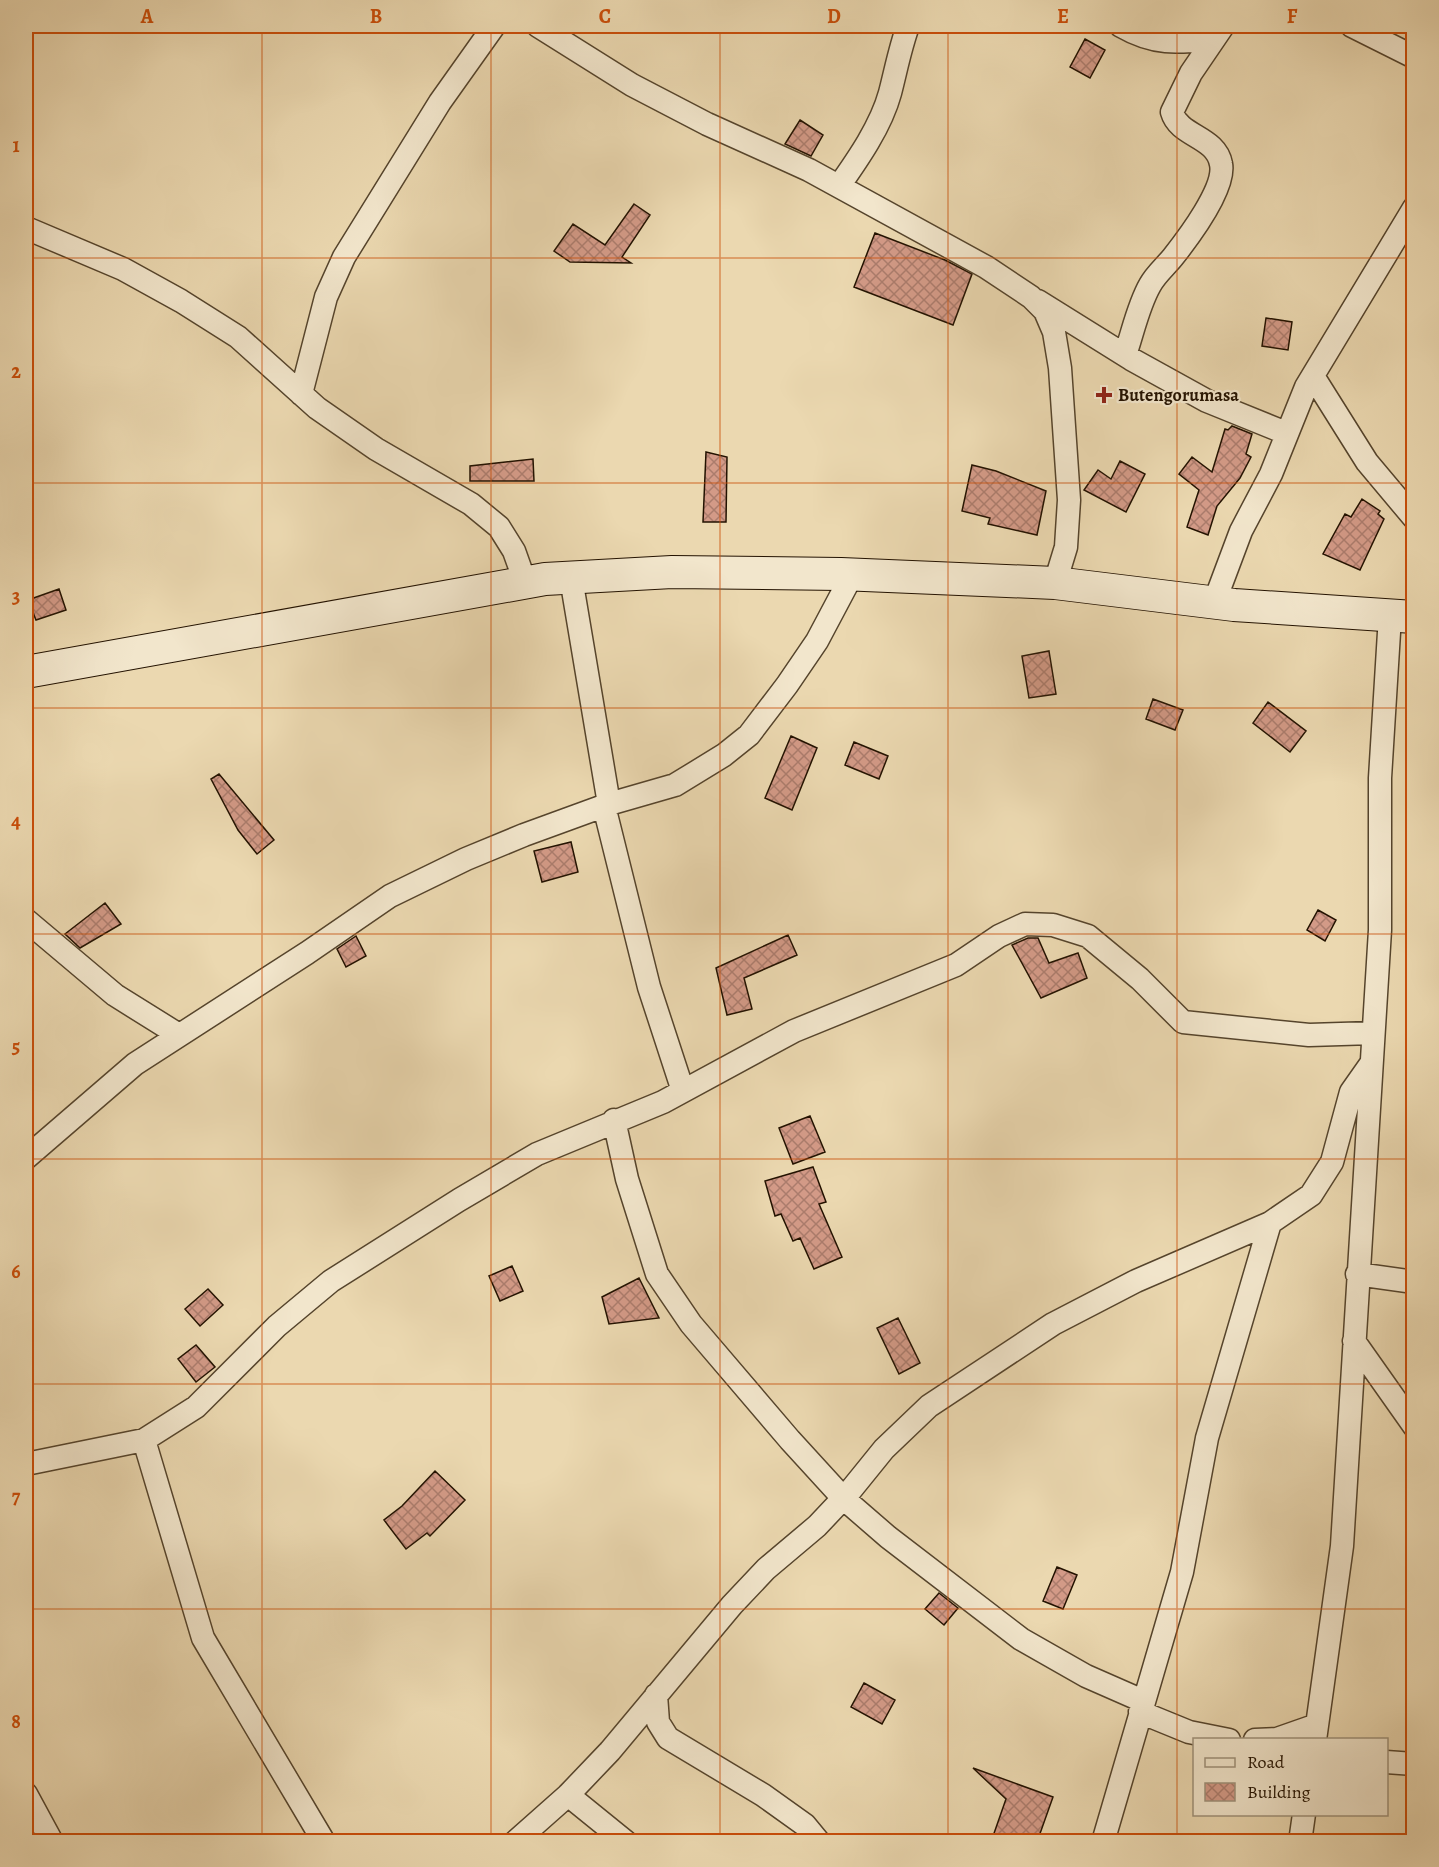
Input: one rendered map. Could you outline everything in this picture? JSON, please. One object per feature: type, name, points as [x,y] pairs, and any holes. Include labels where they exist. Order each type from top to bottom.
[{"type":"street","points":[[301,394],[326,297],[344,257],[440,102],[494,26]]},
{"type":"street","points":[[538,26],[632,85],[839,186],[986,267],[1125,355],[1207,401],[1286,433]]},
{"type":"street","points":[[839,186],[871,135],[890,95],[897,54],[908,26]]},
{"type":"street","points":[[1121,26],[1152,41],[1181,43],[1218,32]]},
{"type":"street","points":[[1352,26],[1413,57]]},
{"type":"street","points":[[1125,355],[1148,288],[1195,224],[1219,181],[1222,165],[1213,149],[1205,140],[1178,124],[1172,112],[1178,96],[1218,32]]},
{"type":"street","points":[[1214,603],[1241,531],[1271,474],[1286,433],[1313,376],[1413,208]]},
{"type":"street","points":[[26,228],[123,269],[181,301],[238,337],[301,394],[376,449],[471,504],[499,527],[514,551],[525,582]]},
{"type":"street","points":[[1031,297],[1045,311],[1054,332],[1060,368],[1069,500],[1066,547],[1055,583]]},
{"type":"street","points":[[1313,376],[1367,462],[1413,518]]},
{"type":"street","points":[[26,672],[525,582],[672,572],[852,575],[1055,583],[1214,603],[1402,617],[1380,778],[1380,930],[1342,1546],[1316,1732],[1277,1738]]},
{"type":"street","points":[[26,1158],[135,1064],[307,953],[390,896],[466,859],[606,805],[675,785],[724,755],[749,735],[817,641],[852,575]]},
{"type":"street","points":[[571,578],[606,805],[646,976],[683,1091]]},
{"type":"street","points":[[26,920],[115,995],[178,1035]]},
{"type":"street","points":[[26,1464],[144,1440],[196,1407],[277,1326],[331,1281],[537,1154],[614,1120],[663,1102],[794,1031],[956,965],[999,936],[1025,924],[1053,925],[1088,936],[1140,979],[1183,1022],[1309,1035],[1373,1033]]},
{"type":"street","points":[[515,1842],[568,1795],[610,1751],[732,1605],[843,1498],[884,1449],[929,1406],[1053,1324],[1136,1281],[1270,1223],[1296,1208],[1321,1182],[1332,1162],[1352,1092],[1370,1065]]},
{"type":"street","points":[[614,1120],[627,1179],[657,1274],[691,1324],[843,1498],[888,1537],[1021,1639],[1189,1732],[1219,1738]]},
{"type":"street","points":[[1103,1842],[1182,1572],[1207,1438],[1270,1223]]},
{"type":"street","points":[[1357,1274],[1413,1282]]},
{"type":"street","points":[[1354,1341],[1413,1426]]},
{"type":"street","points":[[144,1440],[203,1638],[324,1842]]},
{"type":"street","points":[[656,1695],[658,1722],[668,1738],[763,1795],[805,1825],[819,1842]]},
{"type":"street","points":[[1388,1762],[1413,1764]]},
{"type":"street","points":[[26,1794],[52,1842]]},
{"type":"street","points":[[568,1795],[626,1842]]},
{"type":"street","points":[[1300,1842],[1304,1816]]},
{"type":"building","points":[[1085,39],[1105,50],[1090,78],[1070,67]]},
{"type":"building","points":[[800,120],[823,135],[811,156],[785,144]]},
{"type":"building","points":[[634,204],[650,215],[622,257],[631,263],[570,262],[554,251],[573,224],[605,245]]},
{"type":"building","points":[[875,233],[945,260],[972,274],[953,325],[854,287]]},
{"type":"building","points":[[1266,318],[1292,322],[1288,350],[1262,346]]},
{"type":"building","points":[[1232,426],[1252,434],[1246,454],[1251,457],[1240,478],[1217,506],[1208,535],[1187,527],[1199,490],[1179,474],[1192,457],[1212,472],[1225,429],[1228,430]]},
{"type":"building","points":[[706,452],[727,457],[726,522],[703,522]]},
{"type":"building","points":[[533,459],[534,481],[470,481],[470,466]]},
{"type":"building","points":[[1120,461],[1145,474],[1126,512],[1084,490],[1098,470],[1111,479]]},
{"type":"building","points":[[972,465],[996,471],[1046,491],[1037,535],[988,524],[990,518],[962,511]]},
{"type":"building","points":[[1362,499],[1380,511],[1378,514],[1384,519],[1360,570],[1323,554],[1345,514],[1351,517]]},
{"type":"building","points":[[59,589],[66,610],[36,620],[28,600]]},
{"type":"building","points":[[1049,651],[1056,694],[1029,698],[1022,656]]},
{"type":"building","points":[[1153,699],[1183,710],[1175,730],[1146,719]]},
{"type":"building","points":[[1268,702],[1306,731],[1290,752],[1253,723]]},
{"type":"building","points":[[791,736],[817,748],[792,810],[765,798]]},
{"type":"building","points":[[854,742],[888,756],[879,779],[845,765]]},
{"type":"building","points":[[219,774],[274,840],[257,854],[238,830],[211,779]]},
{"type":"building","points":[[571,842],[578,872],[542,882],[534,851]]},
{"type":"building","points":[[105,903],[121,924],[80,948],[65,934]]},
{"type":"building","points":[[1318,910],[1336,920],[1325,941],[1307,930]]},
{"type":"building","points":[[788,935],[797,955],[744,978],[752,1009],[727,1015],[716,968]]},
{"type":"building","points":[[356,936],[366,956],[346,967],[337,949]]},
{"type":"building","points":[[1028,938],[1038,938],[1049,963],[1078,953],[1087,978],[1041,998],[1012,945]]},
{"type":"building","points":[[810,1116],[825,1152],[793,1164],[779,1128]]},
{"type":"building","points":[[813,1167],[826,1202],[819,1204],[842,1257],[814,1269],[800,1238],[793,1241],[781,1214],[775,1216],[765,1181]]},
{"type":"building","points":[[512,1266],[523,1291],[500,1301],[489,1276]]},
{"type":"building","points":[[639,1278],[659,1318],[609,1324],[602,1297]]},
{"type":"building","points":[[208,1289],[223,1305],[200,1326],[185,1309]]},
{"type":"building","points":[[898,1318],[920,1363],[899,1374],[877,1328]]},
{"type":"building","points":[[196,1345],[215,1367],[196,1382],[178,1359]]},
{"type":"building","points":[[435,1471],[465,1500],[430,1536],[427,1533],[406,1549],[384,1520],[402,1506]]},
{"type":"building","points":[[1057,1567],[1077,1575],[1063,1609],[1043,1601]]},
{"type":"building","points":[[939,1593],[958,1608],[944,1625],[925,1609]]},
{"type":"building","points":[[864,1683],[895,1700],[882,1724],[851,1707]]},
{"type":"building","points":[[973,1768],[1053,1797],[1037,1842],[991,1842],[1006,1799]]},
{"type":"place","name":"Butengorumasa","points":[[1104,395]]}]
